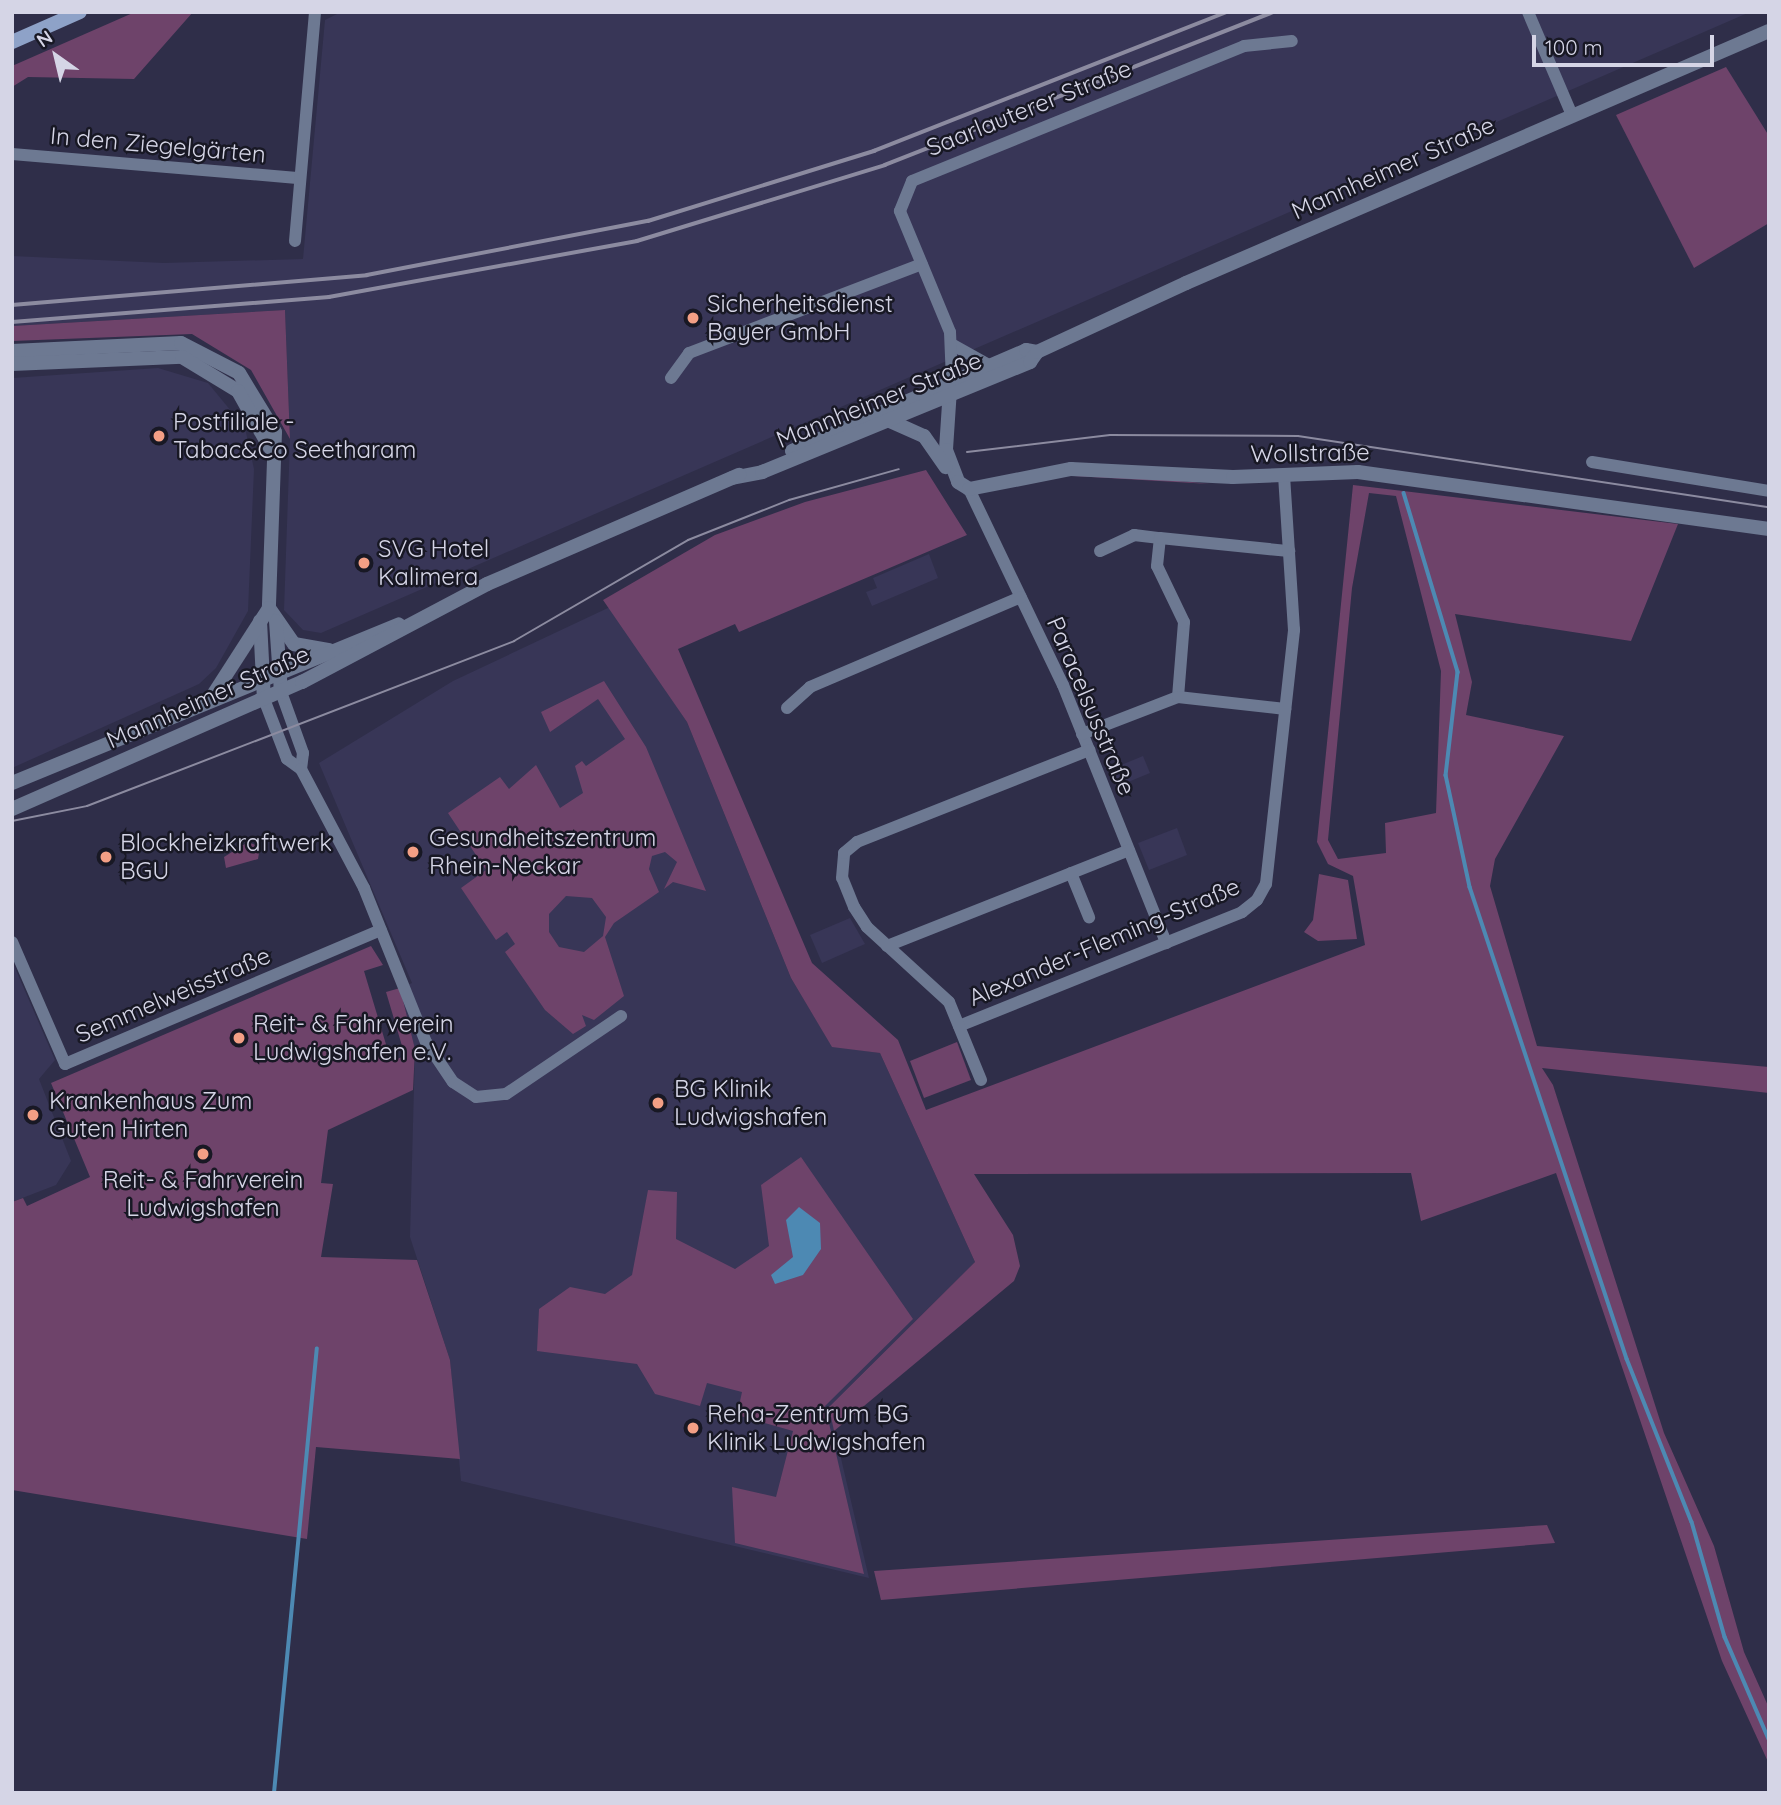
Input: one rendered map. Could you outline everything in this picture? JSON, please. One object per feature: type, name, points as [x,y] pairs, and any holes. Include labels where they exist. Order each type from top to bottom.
[{"type":"main road","points":[[12,42],[80,12]]},
{"type":"street","name":"In den Ziegelgärten","points":[[295,241],[315,12]]},
{"type":"street","points":[[1528,12],[1572,115]]},
{"type":"street","name":"Mannheimer Straße","points":[[732,478],[890,421],[1030,362],[1037,352],[1572,115],[1769,31]]},
{"type":"street","name":"Saarlauterer Straße","points":[[952,380],[953,345],[900,211],[905,189],[922,173],[1244,46],[1292,41]]},
{"type":"street","name":"In den Ziegelgärten","points":[[12,154],[300,178]]},
{"type":"street","points":[[671,378],[689,353],[922,264]]},
{"type":"street","points":[[12,351],[162,342],[200,349],[239,373],[258,396],[275,432],[270,448],[269,615],[260,677],[264,699],[287,759],[301,769],[381,930],[426,1042],[453,1082],[476,1097],[506,1094],[621,1016]]},
{"type":"street","points":[[953,345],[989,365]]},
{"type":"street","name":"Mannheimer Straße","points":[[12,809],[281,692],[366,641],[952,380],[1026,350],[1037,352]]},
{"type":"street","points":[[12,364],[182,357],[238,391],[270,448]]},
{"type":"street","points":[[952,380],[946,450],[963,486]]},
{"type":"street","points":[[890,421],[924,436],[963,486]]},
{"type":"street","points":[[1592,462],[1769,491]]},
{"type":"street","name":"Wollstraße","points":[[963,486],[1071,469],[1283,476],[1358,472],[1769,529]]},
{"type":"street","name":"Alexander-Fleming-Straße","points":[[959,1026],[1242,912],[1266,884],[1294,630],[1283,476]]},
{"type":"street","name":"Paracelsusstraße","points":[[963,486],[1021,597],[1082,734],[1166,943]]},
{"type":"street","points":[[1100,551],[1134,535],[1289,551]]},
{"type":"street","points":[[1160,538],[1157,566],[1184,622],[1178,697]]},
{"type":"street","points":[[788,708],[810,687],[1021,597]]},
{"type":"street","points":[[269,615],[294,644],[329,650]]},
{"type":"street","points":[[269,615],[281,692],[303,752],[301,769]]},
{"type":"street","points":[[210,698],[234,668],[269,615]]},
{"type":"street","name":"Mannheimer Straße","points":[[12,783],[260,677],[329,650],[366,641]]},
{"type":"street","points":[[1082,734],[1178,697],[1285,709]]},
{"type":"street","points":[[981,1080],[949,1002],[887,946],[854,907],[842,878],[844,853],[857,842],[1089,750]]},
{"type":"street","points":[[887,946],[1129,850]]},
{"type":"street","points":[[1071,873],[1089,917]]},
{"type":"street","name":"Semmelweisstraße","points":[[12,942],[65,1064],[381,930]]},
{"type":"shaded area","points":[[135,12],[193,12],[134,79],[28,77],[12,87],[12,66]]},
{"type":"shaded area","points":[[341,12],[1750,12],[321,633],[303,630],[284,610],[290,439],[285,310],[12,326],[12,256],[164,263],[303,259],[325,20]]},
{"type":"shaded area","points":[[1726,67],[1769,136],[1769,223],[1694,268],[1616,115]]},
{"type":"shaded area","points":[[285,310],[290,439],[251,370],[192,334],[12,341],[12,326]]},
{"type":"shaded area","points":[[158,368],[208,383],[245,428],[254,469],[248,611],[216,668],[199,684],[12,768],[12,378]]},
{"type":"shaded area","points":[[926,470],[967,535],[739,632],[735,624],[678,649],[812,963],[898,1040],[926,1110],[1365,945],[1353,876],[1328,864],[1317,842],[1353,485],[1678,524],[1631,641],[1455,614],[1472,682],[1466,715],[1564,736],[1495,859],[1490,886],[1537,1046],[1769,1067],[1769,1093],[1542,1068],[1553,1085],[1664,1433],[1714,1546],[1744,1652],[1769,1708],[1769,1764],[1722,1661],[1556,1173],[1421,1221],[1411,1173],[974,1174],[1013,1235],[1020,1266],[1014,1281],[834,1431],[829,1407],[975,1262],[880,1053],[832,1047],[791,978],[687,722],[603,600],[715,535],[805,502]],"holes":[[[1369,493],[1396,496],[1441,671],[1436,813],[1385,823],[1386,853],[1338,859],[1328,840],[1352,588]]]},
{"type":"shaded area","points":[[1108,474],[1210,484],[1074,476]]},
{"type":"shaded area","points":[[929,554],[938,578],[872,606],[866,592],[877,588],[873,578]]},
{"type":"shaded area","name":"BG Klinik Ludwigshafen","points":[[610,607],[687,722],[791,978],[832,1046],[880,1053],[975,1262],[829,1407],[869,1578],[461,1481],[450,1360],[410,1237],[415,1049],[400,988],[412,983],[319,763],[453,681]]},
{"type":"shaded area","points":[[604,681],[646,747],[706,891],[673,882],[664,889],[677,862],[665,852],[652,856],[649,869],[659,892],[614,923],[605,937],[624,996],[594,1020],[582,1015],[586,1026],[573,1034],[545,1010],[505,952],[515,944],[507,932],[496,940],[461,888],[486,870],[448,813],[500,777],[509,789],[536,765],[560,808],[583,793],[575,766],[582,761],[586,766],[625,739],[598,699],[550,732],[541,712]],"holes":[[[566,896],[592,898],[606,917],[603,936],[584,952],[559,947],[549,932],[549,914]]]},
{"type":"shaded area","points":[[1143,756],[1150,773],[1116,787],[1109,770]]},
{"type":"shaded area","points":[[1177,828],[1187,855],[1149,870],[1138,843]]},
{"type":"shaded area","points":[[248,842],[260,847],[258,859],[226,868],[224,857]]},
{"type":"shaded area","points":[[1319,874],[1348,880],[1357,939],[1318,941],[1304,932],[1313,920]]},
{"type":"shaded area","points":[[850,918],[865,944],[822,963],[810,935]]},
{"type":"shaded area","points":[[371,946],[383,965],[364,971],[391,1061],[405,1056],[386,992],[400,988],[415,1049],[413,1090],[328,1130],[321,1183],[333,1184],[321,1257],[417,1260],[450,1360],[460,1459],[316,1447],[307,1539],[12,1490],[12,1202],[23,1198],[27,1206],[90,1177],[51,1083]]},
{"type":"shaded area","name":"Krankenhaus Zum Guten Hirten","points":[[12,961],[55,1060],[39,1079],[71,1161],[56,1185],[12,1202]]},
{"type":"shaded area","points":[[957,1042],[971,1080],[924,1098],[910,1061]]},
{"type":"shaded area","points":[[801,1157],[913,1319],[825,1406],[864,1574],[735,1543],[732,1487],[776,1497],[793,1431],[737,1415],[742,1392],[707,1383],[700,1406],[655,1394],[637,1364],[537,1351],[539,1309],[570,1287],[605,1294],[632,1275],[648,1190],[677,1192],[676,1239],[735,1269],[769,1246],[761,1185]]},
{"type":"shaded area","points":[[1547,1525],[1555,1543],[881,1600],[874,1571]]},
{"type":"water","points":[[799,1207],[820,1223],[821,1249],[803,1275],[775,1284],[771,1275],[793,1257],[786,1220]]},
{"type":"waterway","points":[[1404,493],[1458,672],[1446,775],[1470,887],[1627,1359],[1692,1522],[1725,1637],[1769,1739]]},
{"type":"waterway","points":[[274,1793],[317,1349]]},
{"type":"tram line","points":[[967,452],[1110,435],[1298,436],[1769,507]]},
{"type":"tram line","points":[[12,821],[87,806],[514,641],[688,540],[789,500],[899,469]]},
{"type":"railway","points":[[12,305],[367,275],[648,221],[874,151],[1226,12]]},
{"type":"railway","points":[[12,322],[329,297],[637,241],[885,165],[1273,12]]},
{"type":"place","name":"Sicherheitsdienst Bayer GmbH","points":[[693,318]]},
{"type":"place","name":"Postfiliale - Tabac&Co Seetharam","points":[[159,436]]},
{"type":"place","name":"SVG Hotel Kalimera","points":[[364,563]]},
{"type":"place","name":"Gesundheitszentrum Rhein-Neckar","points":[[413,852]]},
{"type":"place","name":"Blockheizkraftwerk BGU","points":[[106,857]]},
{"type":"place","name":"Reit- & Fahrverein Ludwigshafen e.V.","points":[[239,1038]]},
{"type":"place","name":"BG Klinik Ludwigshafen","points":[[658,1103]]},
{"type":"place","name":"Krankenhaus Zum Guten Hirten","points":[[33,1115]]},
{"type":"place","name":"Reit- & Fahrverein Ludwigshafen","points":[[203,1154]]},
{"type":"place","name":"Reha-Zentrum BG Klinik Ludwigshafen","points":[[693,1428]]}]
